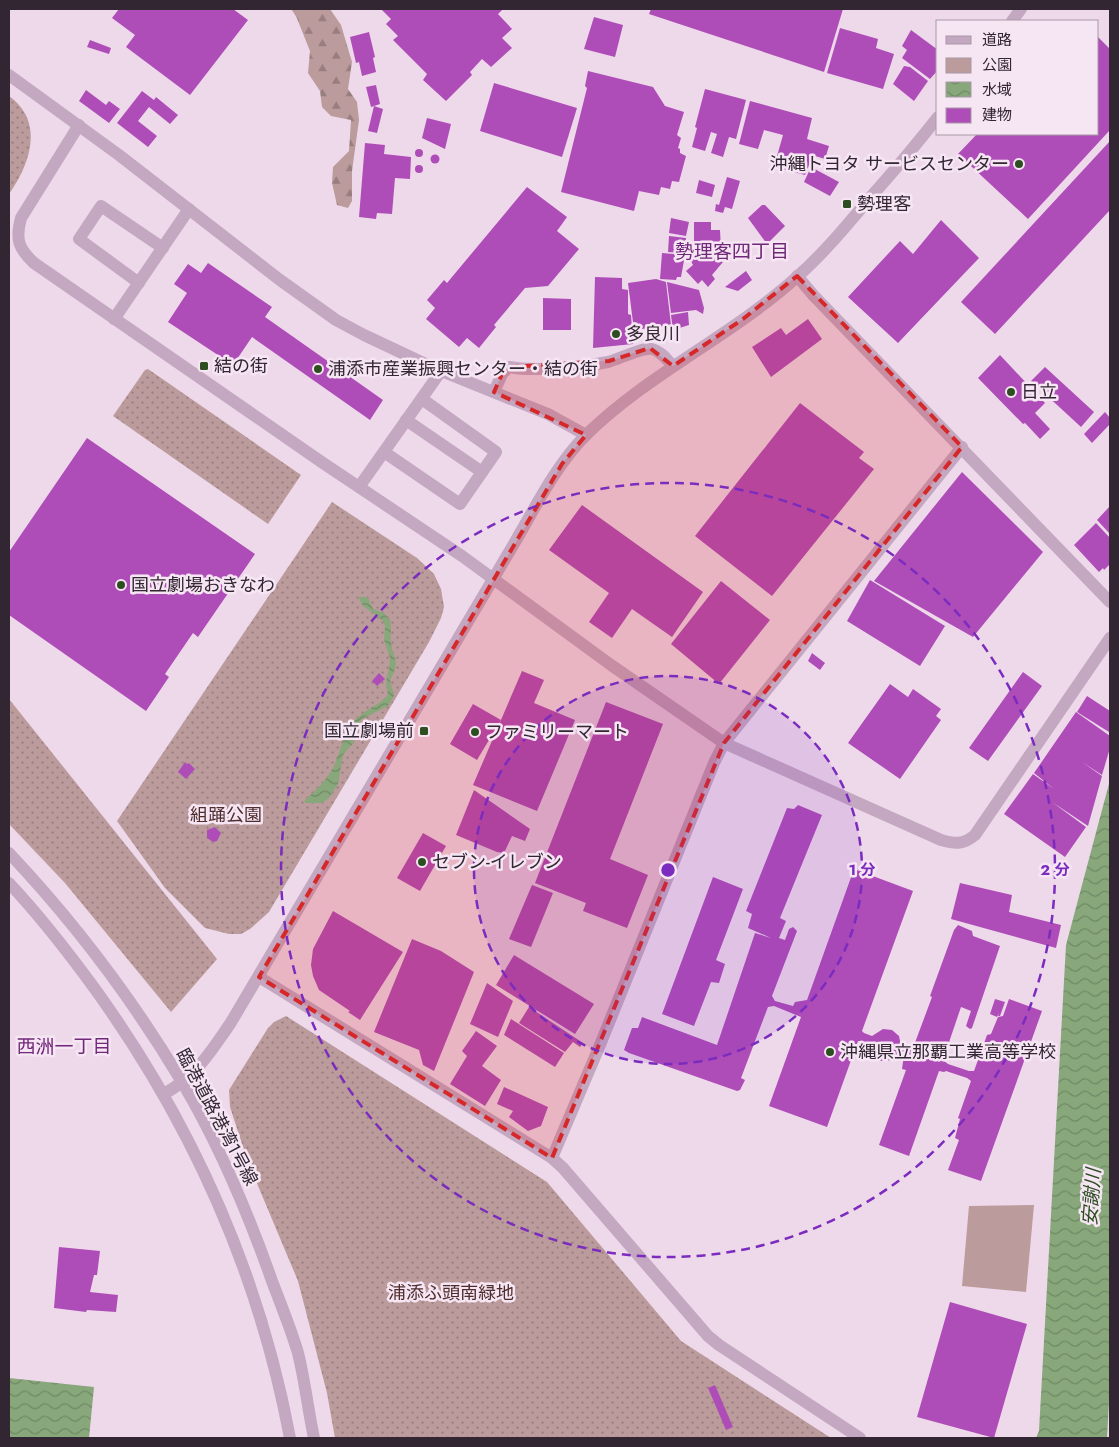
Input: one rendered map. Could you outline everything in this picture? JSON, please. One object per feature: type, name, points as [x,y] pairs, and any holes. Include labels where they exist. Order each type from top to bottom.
[{"type":"street","points":[[1013,20],[1021,9]]},
{"type":"street","points":[[9,75],[79,125],[301,296],[336,320],[364,336],[441,371],[548,414],[586,435]]},
{"type":"street","points":[[164,1094],[183,1083],[212,1052],[562,464],[586,435],[612,411],[672,366],[743,319],[797,276],[836,237],[936,120]]},
{"type":"street","points":[[79,125],[21,218],[18,236],[24,253],[34,263],[359,488],[462,556],[724,743],[941,840],[955,844],[968,841],[975,835],[1110,638]]},
{"type":"street","points":[[139,283],[79,239],[102,206],[162,248]]},
{"type":"street","points":[[114,319],[189,209]]},
{"type":"street","points":[[797,276],[814,296],[1110,602]]},
{"type":"street","points":[[494,392],[502,374],[509,367],[521,369],[609,362],[650,348],[659,352],[672,366]]},
{"type":"street","points":[[359,488],[441,371]]},
{"type":"street","points":[[384,452],[460,504],[496,452],[422,399]]},
{"type":"street","points":[[406,420],[482,472]]},
{"type":"street","points":[[552,1158],[604,1036],[714,763],[724,743],[962,447]]},
{"type":"street","name":"臨港道路港湾1号線","points":[[9,853],[66,916],[152,1034],[183,1083],[219,1152],[262,1251],[298,1353],[314,1438]]},
{"type":"street","name":"臨港道路港湾1号線","points":[[9,883],[74,959],[116,1018],[164,1094],[190,1142],[217,1199],[251,1285],[282,1397],[290,1438]]},
{"type":"street","points":[[258,977],[552,1158],[563,1168],[708,1336],[718,1345],[860,1438]]},
{"type":"highlighted area","points":[[797,276],[962,447],[724,743],[552,1158],[259,977],[562,464],[586,435],[494,392],[502,374],[509,367],[609,361],[650,348],[673,366],[743,319]]},
{"type":"green space","points":[[291,9],[330,9],[341,25],[352,62],[348,89],[357,102],[359,120],[352,171],[352,201],[348,208],[337,205],[332,183],[333,167],[349,151],[351,120],[331,116],[322,107],[320,91],[308,73],[310,51],[296,16]]},
{"type":"green space","points":[[9,96],[20,106],[27,118],[30,143],[28,157],[23,170],[9,194]]},
{"type":"green space","points":[[148,369],[301,475],[268,524],[113,416],[145,370]]},
{"type":"green space","name":"組踊公園","points":[[332,502],[417,558],[434,574],[441,589],[444,607],[441,618],[429,642],[269,912],[250,929],[241,934],[229,934],[205,928],[165,888],[117,821]]},
{"type":"green space","points":[[9,699],[217,959],[171,1012],[65,883],[9,824]]},
{"type":"green space","name":"浦添ふ頭南緑地","points":[[286,1016],[547,1182],[681,1341],[831,1438],[335,1438],[327,1393],[298,1281],[248,1162],[230,1107],[229,1090],[268,1028],[274,1022]]},
{"type":"green space","points":[[1034,1205],[1026,1292],[962,1286],[969,1206]]},
{"type":"water","points":[[358,597],[368,598],[373,609],[384,613],[390,620],[392,647],[396,663],[390,680],[394,696],[388,706],[362,719],[359,723],[354,742],[343,755],[338,784],[329,798],[322,803],[306,803],[304,801],[328,776],[334,766],[346,734],[352,724],[360,715],[388,695],[386,681],[390,658],[384,640],[385,626],[383,621],[363,606]]},
{"type":"water","name":"安謝川","points":[[1110,780],[1110,1383],[1107,1438],[1036,1438],[1039,1431],[1066,945]]},
{"type":"water","points":[[9,1378],[94,1387],[89,1438],[9,1438]]},
{"type":"building","points":[[119,9],[233,9],[248,20],[190,95],[126,47],[135,35],[112,18]]},
{"type":"building","points":[[381,9],[503,9],[498,14],[512,29],[502,38],[512,48],[491,67],[482,59],[470,72],[472,75],[446,101],[423,80],[427,74],[393,40],[398,36],[386,24],[391,19]]},
{"type":"building","points":[[651,9],[843,9],[824,72],[649,14]]},
{"type":"building","points":[[594,17],[623,25],[615,57],[584,49]]},
{"type":"building","points":[[840,28],[878,39],[876,48],[894,54],[883,89],[827,73]]},
{"type":"building","points":[[911,30],[936,49],[936,72],[930,79],[902,58],[907,50],[902,46]]},
{"type":"building","points":[[369,32],[375,57],[373,58],[376,72],[362,76],[359,62],[356,63],[350,37]]},
{"type":"building","points":[[1099,38],[1110,49],[1110,130],[1028,219],[958,154],[976,135],[1099,135]]},
{"type":"building","points":[[90,40],[111,48],[109,54],[87,47]]},
{"type":"building","points":[[904,66],[910,67],[928,81],[914,101],[893,84]]},
{"type":"building","points":[[588,71],[653,87],[665,106],[684,112],[677,135],[681,138],[678,148],[680,153],[686,156],[679,182],[672,181],[670,189],[661,187],[659,195],[639,191],[634,211],[561,192],[587,88],[585,86]]},
{"type":"building","points":[[494,83],[577,108],[562,157],[480,131]]},
{"type":"building","points":[[376,85],[380,104],[371,107],[366,87]]},
{"type":"building","points":[[705,89],[746,100],[736,139],[729,137],[723,157],[711,153],[717,134],[711,132],[705,151],[692,147]]},
{"type":"building","points":[[86,90],[106,105],[109,101],[120,109],[109,123],[79,101]]},
{"type":"building","points":[[142,91],[154,100],[156,97],[178,115],[170,124],[149,107],[138,121],[157,136],[148,147],[117,123]]},
{"type":"building","points":[[750,101],[812,118],[807,139],[829,146],[825,159],[812,155],[805,175],[783,169],[786,159],[777,156],[783,135],[764,130],[758,149],[739,144]]},
{"type":"building","points":[[374,106],[383,109],[377,133],[368,131]]},
{"type":"building","points":[[427,118],[451,124],[445,149],[422,138]]},
{"type":"building","points":[[1110,141],[1110,210],[995,334],[961,302]]},
{"type":"building","points":[[365,143],[385,145],[384,154],[411,157],[410,179],[395,178],[392,214],[377,213],[376,219],[359,217]]},
{"type":"building","points":[[419,149],[423,153],[419,157],[415,153]]},
{"type":"building","points":[[435,155],[439,159],[435,163],[431,159]]},
{"type":"building","points":[[419,165],[423,169],[419,173],[415,169]]},
{"type":"building","points":[[811,167],[839,182],[830,196],[804,182]]},
{"type":"building","points":[[727,177],[740,181],[732,209],[725,207],[723,213],[715,211],[716,204],[719,205]]},
{"type":"building","points":[[699,180],[715,185],[712,197],[696,193]]},
{"type":"building","points":[[527,187],[567,217],[557,231],[579,249],[548,286],[525,288],[494,325],[496,327],[479,348],[467,338],[459,347],[426,319],[435,308],[427,300],[444,280],[447,283]]},
{"type":"building","points":[[762,205],[765,205],[785,226],[767,244],[748,218]]},
{"type":"building","points":[[671,218],[689,222],[686,236],[669,233]]},
{"type":"building","points":[[941,220],[979,258],[898,343],[848,297],[900,241],[913,254]]},
{"type":"building","points":[[694,222],[711,222],[711,230],[720,230],[721,250],[700,250],[694,248]]},
{"type":"building","points":[[669,236],[686,238],[685,253],[668,252]]},
{"type":"building","points":[[662,253],[685,255],[681,277],[677,277],[676,280],[660,279]]},
{"type":"building","points":[[700,253],[705,257],[708,255],[723,262],[712,275],[715,279],[708,287],[702,280],[698,284],[686,271],[693,265],[691,261]]},
{"type":"building","name":"浦添市産業振興センター・結の街","points":[[208,263],[272,307],[265,317],[383,400],[370,420],[252,337],[233,365],[168,322],[187,293],[174,284],[188,264],[201,273]]},
{"type":"building","points":[[746,271],[752,280],[738,291],[725,287]]},
{"type":"building","points":[[595,277],[622,278],[622,289],[628,290],[628,314],[631,315],[633,344],[593,348]]},
{"type":"building","points":[[656,279],[666,282],[671,325],[634,330],[628,283]]},
{"type":"building","points":[[667,282],[699,290],[704,308],[703,314],[696,310],[671,313]]},
{"type":"building","points":[[543,298],[571,299],[571,330],[543,330]]},
{"type":"building","points":[[688,312],[689,325],[673,330],[671,315]]},
{"type":"building","points":[[808,319],[822,339],[771,377],[752,347],[781,328],[786,335]]},
{"type":"building","points":[[1000,355],[1045,403],[1035,413],[1050,429],[1040,439],[978,378]]},
{"type":"building","points":[[1045,367],[1094,412],[1081,427],[1031,381]]},
{"type":"building","points":[[800,403],[864,452],[859,458],[874,469],[772,596],[695,536]]},
{"type":"building","points":[[1105,412],[1110,418],[1110,424],[1092,443],[1084,434]]},
{"type":"building","name":"国立劇場おきなわ","points":[[87,438],[255,554],[198,637],[193,633],[165,674],[169,677],[146,711],[9,615],[9,552]]},
{"type":"building","points":[[962,472],[1043,552],[973,637],[874,581]]},
{"type":"building","points":[[582,505],[703,592],[672,637],[632,609],[612,638],[589,622],[609,593],[549,550]]},
{"type":"building","points":[[1110,506],[1110,534],[1097,520]]},
{"type":"building","points":[[1096,523],[1110,538],[1110,564],[1099,572],[1074,545]]},
{"type":"building","points":[[870,580],[945,626],[920,666],[847,621]]},
{"type":"building","points":[[721,581],[770,620],[719,684],[671,644]]},
{"type":"building","points":[[812,653],[825,663],[820,670],[808,661]]},
{"type":"building","points":[[522,671],[544,680],[534,703],[575,720],[537,811],[473,785]]},
{"type":"building","points":[[1023,672],[1042,686],[988,761],[969,748]]},
{"type":"building","points":[[379,673],[385,679],[377,686],[372,681]]},
{"type":"building","points":[[890,684],[908,697],[913,689],[941,709],[936,716],[941,720],[900,779],[848,743]]},
{"type":"building","points":[[1087,696],[1110,711],[1109,732],[1077,712]]},
{"type":"building","points":[[606,702],[663,724],[610,859],[648,875],[627,928],[583,911],[586,903],[535,883]]},
{"type":"building","name":"ファミリーマート","points":[[473,704],[501,720],[477,760],[450,744]]},
{"type":"building","points":[[1076,712],[1110,736],[1110,748],[1102,775],[1082,762],[1102,776],[1088,826],[1052,802],[1086,827],[1065,857],[1004,814],[1033,774],[1054,789],[1034,773]]},
{"type":"building","points":[[185,762],[195,769],[186,779],[178,772]]},
{"type":"building","points":[[474,790],[530,829],[525,841],[512,836],[504,853],[497,852],[456,835]]},
{"type":"building","points":[[798,805],[822,815],[780,918],[786,921],[779,938],[785,940],[789,929],[793,927],[797,931],[772,996],[775,1001],[793,1006],[795,1002],[807,1000],[854,869],[913,891],[862,1031],[864,1033],[872,1036],[883,1029],[892,1030],[899,1036],[901,1046],[913,1048],[954,930],[958,925],[972,931],[973,936],[1000,946],[972,1028],[970,1029],[966,1026],[971,1011],[961,1007],[943,1060],[948,1064],[974,1071],[987,1035],[991,1034],[998,1017],[1003,1016],[1009,999],[1042,1011],[981,1181],[948,1170],[959,1140],[955,1138],[960,1119],[958,1118],[971,1081],[967,1078],[946,1071],[939,1071],[909,1156],[879,1145],[906,1070],[902,1069],[904,1055],[899,1054],[892,1060],[882,1061],[872,1055],[870,1044],[858,1041],[827,1127],[769,1106],[801,1017],[774,1006],[768,1007],[741,1078],[745,1080],[740,1090],[737,1091],[624,1050],[632,1028],[638,1028],[642,1017],[717,1045],[755,933],[771,938],[748,928],[752,914],[746,911],[787,808],[794,809]]},
{"type":"building","points":[[215,827],[221,833],[217,841],[213,842],[207,838],[207,830]]},
{"type":"building","name":"セブン-イレブン","points":[[423,833],[446,846],[420,891],[397,878]]},
{"type":"building","points":[[713,877],[743,889],[716,960],[725,964],[719,983],[711,982],[694,1026],[662,1014]]},
{"type":"building","points":[[960,883],[1012,895],[1009,912],[1061,925],[1056,948],[951,919]]},
{"type":"building","points":[[532,885],[553,893],[531,947],[509,939]]},
{"type":"building","points":[[333,911],[403,952],[360,1020],[319,990],[313,976],[311,965],[313,949]]},
{"type":"building","points":[[412,939],[441,951],[474,972],[434,1071],[423,1065],[419,1050],[374,1032]]},
{"type":"building","points":[[514,955],[594,1004],[575,1034],[496,985]]},
{"type":"building","points":[[487,983],[513,1001],[498,1037],[470,1024]]},
{"type":"building","points":[[995,999],[1005,1002],[1000,1016],[998,1016],[999,1013],[997,1017],[990,1014]]},
{"type":"building","points":[[529,1007],[583,1043],[580,1047],[573,1042],[565,1052],[519,1023]]},
{"type":"building","points":[[511,1019],[564,1053],[555,1067],[504,1035]]},
{"type":"building","points":[[476,1031],[497,1046],[482,1066],[501,1080],[485,1106],[450,1084],[467,1056],[462,1051]]},
{"type":"building","points":[[504,1087],[548,1107],[541,1126],[528,1131],[509,1117],[513,1111],[497,1104]]},
{"type":"building","points":[[59,1247],[100,1251],[97,1275],[94,1275],[90,1292],[118,1295],[116,1312],[87,1310],[86,1312],[54,1308]]},
{"type":"building","points":[[950,1302],[1027,1324],[994,1438],[917,1417]]},
{"type":"building","points":[[715,1385],[733,1427],[726,1430],[708,1388]]},
{"type":"place","name":"沖縄トヨタ サービスセンター","points":[[1019,164]]},
{"type":"place","name":"勢理客","points":[[847,204]]},
{"type":"place","name":"多良川","points":[[616,334]]},
{"type":"place","name":"結の街","points":[[204,366]]},
{"type":"place","name":"浦添市産業振興センター・結の街","points":[[318,369]]},
{"type":"place","name":"日立","points":[[1011,392]]},
{"type":"place","name":"国立劇場おきなわ","points":[[121,585]]},
{"type":"place","name":"国立劇場前","points":[[424,731]]},
{"type":"place","name":"ファミリーマート","points":[[475,732]]},
{"type":"place","name":"セブン-イレブン","points":[[422,862]]},
{"type":"place","name":"沖縄県立那覇工業高等学校","points":[[830,1052]]},
{"type":"district","name":"勢理客四丁目","points":[[732,251]]},
{"type":"district","name":"西洲一丁目","points":[[64,1046]]}]
